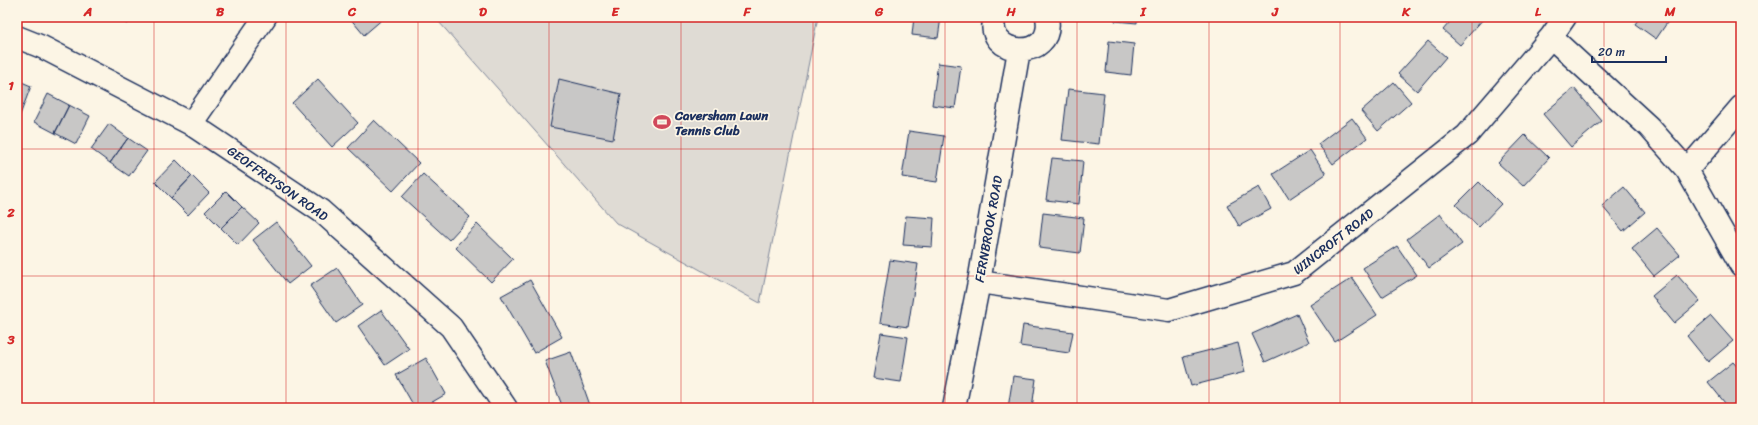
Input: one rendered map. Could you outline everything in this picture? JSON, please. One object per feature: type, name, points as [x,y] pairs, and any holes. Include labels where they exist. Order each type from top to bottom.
[{"type":"street","points":[[191,124],[265,17]]},
{"type":"street","points":[[995,17],[995,29],[998,37],[1011,49],[1019,50],[1028,50],[1036,46],[1042,40],[1047,32],[1047,17]]},
{"type":"street","name":"WINCROFT ROAD","points":[[979,282],[1169,310],[1294,273],[1467,135],[1551,37],[1565,17]]},
{"type":"street","name":"GEOFFREYSON ROAD","points":[[17,37],[42,47],[191,124],[321,211],[451,327],[506,408]]},
{"type":"street","points":[[1551,37],[1649,127],[1687,170],[1741,265]]},
{"type":"street","name":"FERNBROOK ROAD","points":[[954,408],[979,282],[1019,50]]},
{"type":"street","points":[[1687,170],[1741,107]]},
{"type":"shaded area","name":"Caversham Lawn Tennis Club","points":[[440,17],[818,17],[760,303],[616,223],[439,22]]},
{"type":"building","points":[[117,17],[132,17],[127,24]]},
{"type":"building","points":[[349,17],[385,17],[364,35]]},
{"type":"building","points":[[914,17],[941,17],[938,38],[912,35]]},
{"type":"building","points":[[1115,17],[1137,17],[1137,23],[1115,21]]},
{"type":"building","points":[[1454,17],[1485,17],[1460,45],[1443,30]]},
{"type":"building","points":[[1640,17],[1671,17],[1656,39],[1635,24]]},
{"type":"building","points":[[1109,41],[1134,44],[1131,75],[1106,72]]},
{"type":"building","points":[[1428,41],[1446,57],[1417,91],[1398,74]]},
{"type":"building","points":[[938,63],[961,66],[955,108],[932,105]]},
{"type":"building","points":[[318,79],[358,123],[332,147],[292,103]]},
{"type":"building","points":[[559,79],[621,94],[613,139],[550,127]]},
{"type":"building","points":[[17,80],[31,86],[20,115],[17,114]]},
{"type":"building","points":[[1394,82],[1411,102],[1378,131],[1361,111]]},
{"type":"building","points":[[1574,88],[1602,121],[1571,147],[1543,114]]},
{"type":"building","points":[[1068,89],[1104,93],[1099,144],[1062,140]]},
{"type":"building","points":[[48,94],[69,105],[55,133],[34,122]]},
{"type":"building","points":[[69,105],[90,116],[76,144],[55,133]]},
{"type":"building","points":[[1352,118],[1367,138],[1333,164],[1318,144]]},
{"type":"building","points":[[374,120],[419,163],[393,191],[348,148]]},
{"type":"building","points":[[109,124],[128,138],[110,163],[91,149]]},
{"type":"building","points":[[909,131],[944,136],[937,182],[902,177]]},
{"type":"building","points":[[1525,135],[1549,158],[1523,186],[1498,163]]},
{"type":"building","points":[[128,138],[147,151],[129,176],[110,163]]},
{"type":"building","points":[[1310,150],[1326,174],[1289,199],[1273,174]]},
{"type":"building","points":[[1052,158],[1083,161],[1079,204],[1046,200]]},
{"type":"building","points":[[176,160],[192,176],[171,198],[155,182]]},
{"type":"building","points":[[423,174],[470,217],[449,240],[402,197]]},
{"type":"building","points":[[192,176],[209,193],[188,215],[171,198]]},
{"type":"building","points":[[1479,182],[1501,204],[1479,227],[1456,205]]},
{"type":"building","points":[[1259,187],[1271,209],[1239,226],[1227,205]]},
{"type":"building","points":[[1624,187],[1645,212],[1623,231],[1602,206]]},
{"type":"building","points":[[226,191],[242,207],[221,228],[205,212]]},
{"type":"building","points":[[242,207],[259,223],[238,245],[221,228]]},
{"type":"building","points":[[1043,213],[1084,218],[1080,253],[1039,248]]},
{"type":"building","points":[[1440,214],[1462,244],[1429,268],[1407,239]]},
{"type":"building","points":[[906,216],[934,218],[932,247],[903,245]]},
{"type":"building","points":[[276,222],[311,266],[288,284],[253,240]]},
{"type":"building","points":[[477,224],[513,259],[491,282],[455,247]]},
{"type":"building","points":[[1657,228],[1680,255],[1654,276],[1632,249]]},
{"type":"building","points":[[1397,246],[1417,275],[1382,297],[1363,268]]},
{"type":"building","points":[[890,260],[918,264],[908,327],[880,323]]},
{"type":"building","points":[[337,268],[362,305],[336,323],[310,286]]},
{"type":"building","points":[[1677,275],[1700,301],[1674,323],[1652,296]]},
{"type":"building","points":[[1352,278],[1377,315],[1335,342],[1310,305]]},
{"type":"building","points":[[530,280],[562,337],[534,353],[501,296]]},
{"type":"building","points":[[381,310],[409,349],[385,365],[358,326]]},
{"type":"building","points":[[1297,314],[1309,342],[1265,362],[1252,334]]},
{"type":"building","points":[[1711,316],[1733,341],[1708,362],[1687,336]]},
{"type":"building","points":[[1023,325],[1073,332],[1069,353],[1020,346]]},
{"type":"building","points":[[881,333],[908,337],[901,382],[873,378]]},
{"type":"building","points":[[1238,343],[1245,372],[1191,386],[1183,357]]},
{"type":"building","points":[[571,352],[591,408],[563,408],[545,361]]},
{"type":"building","points":[[426,358],[446,394],[422,408],[415,408],[396,375]]},
{"type":"building","points":[[1733,362],[1741,371],[1741,398],[1729,408],[1708,382]]},
{"type":"building","points":[[1013,376],[1036,379],[1032,408],[1008,408]]},
{"type":"place","name":"Caversham Lawn Tennis Club","points":[[662,122]]}]
